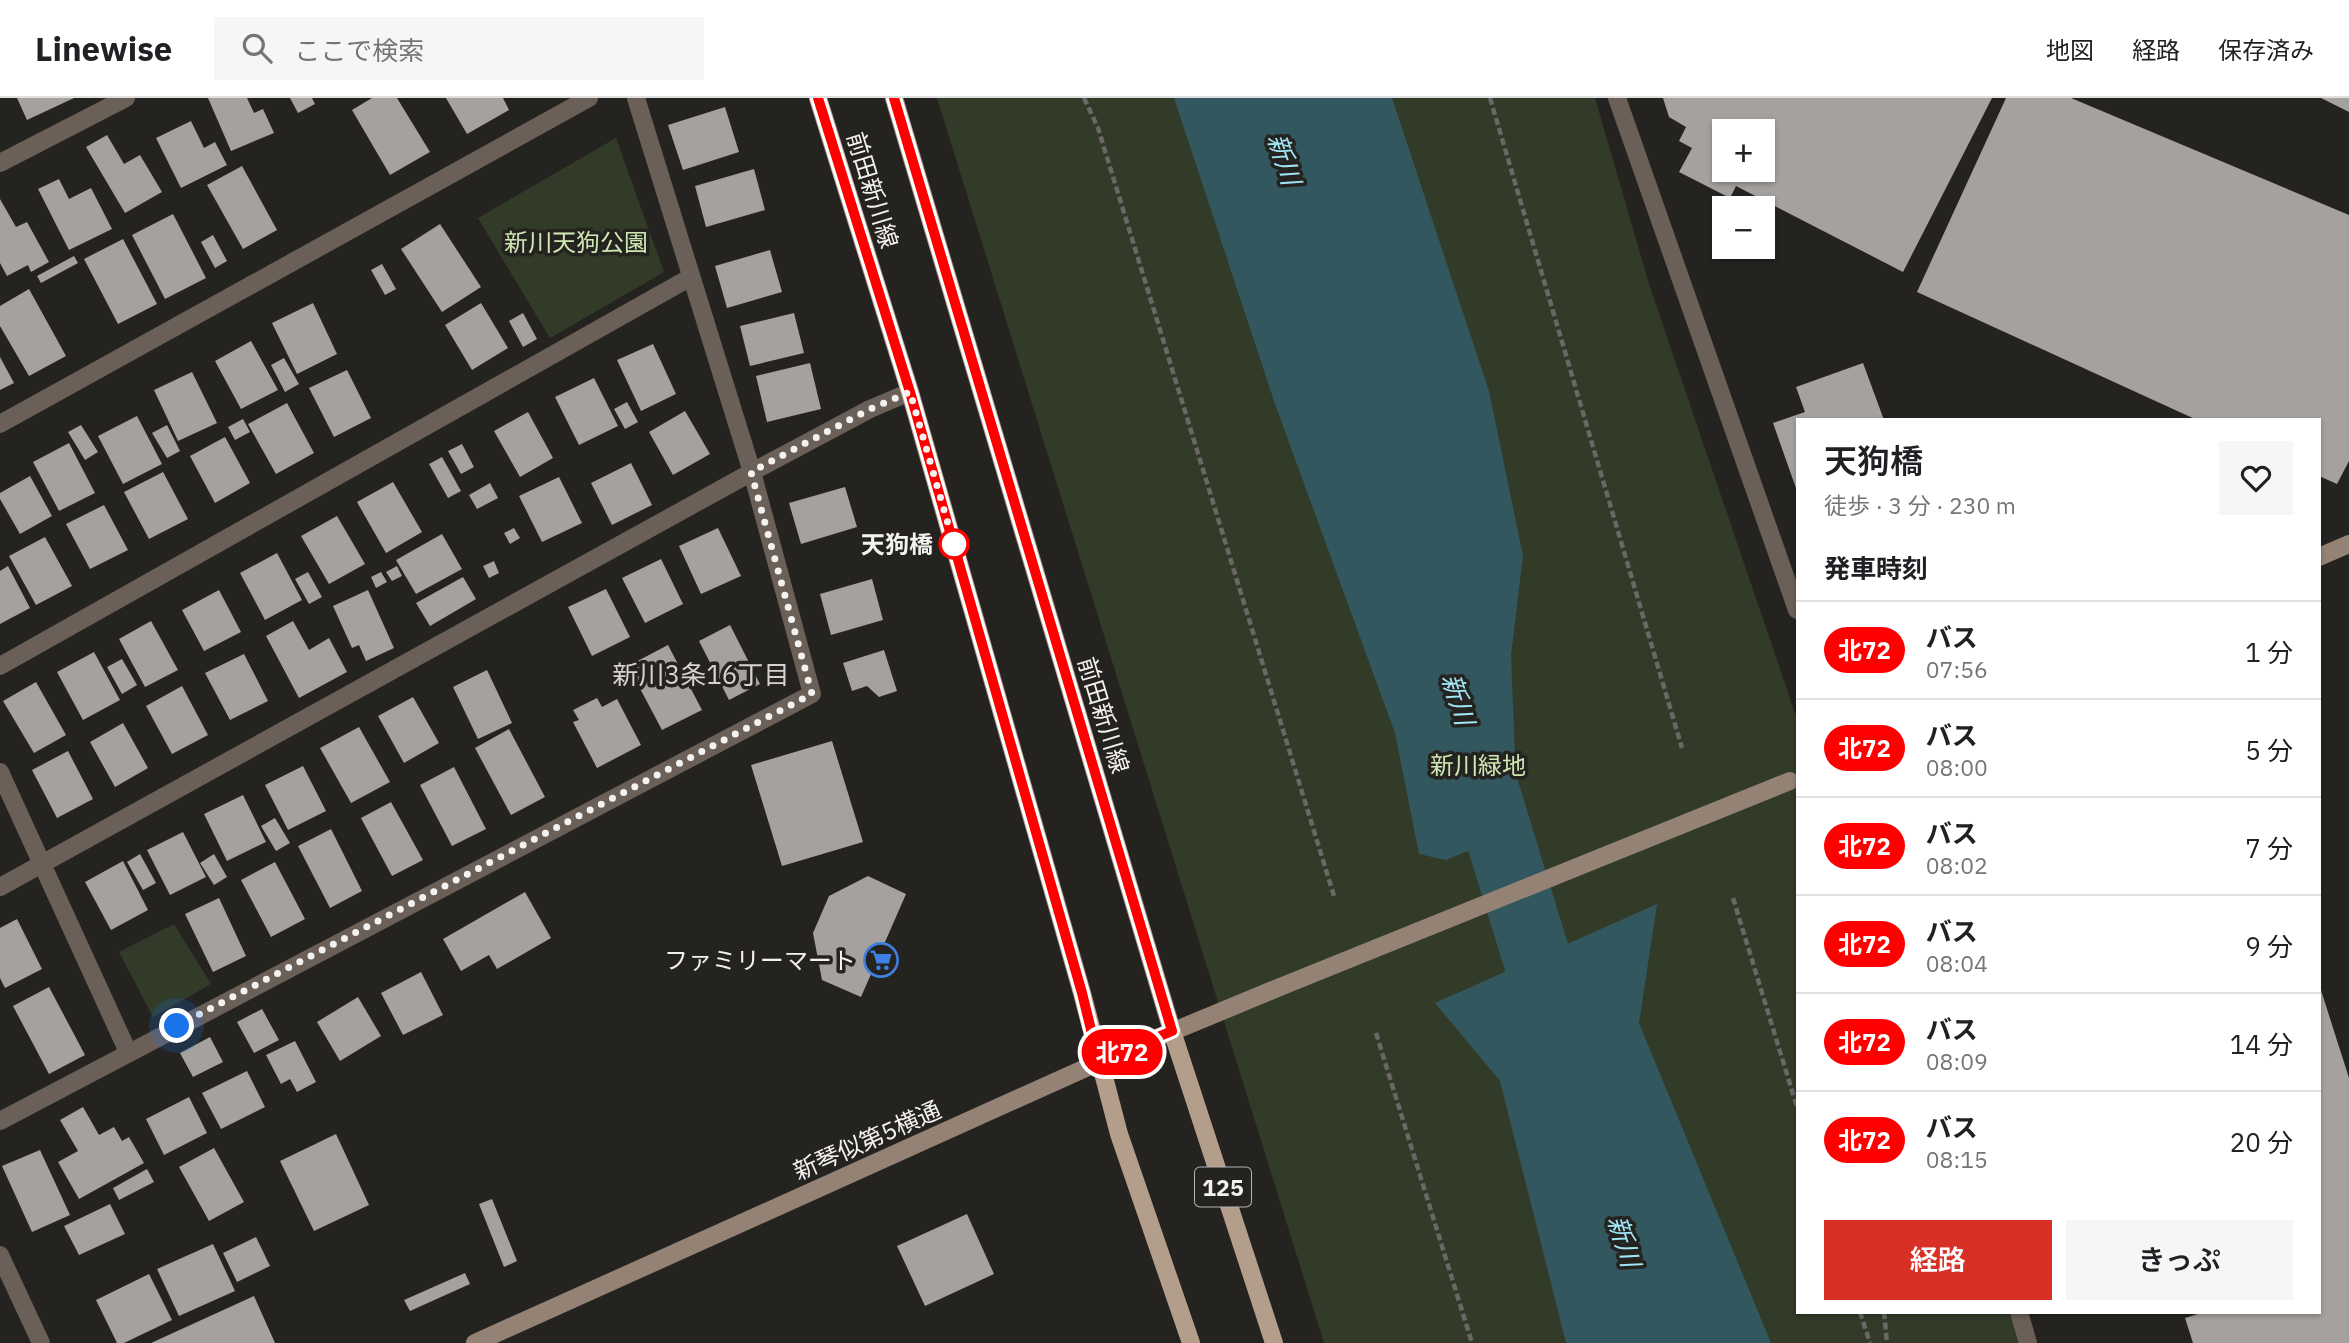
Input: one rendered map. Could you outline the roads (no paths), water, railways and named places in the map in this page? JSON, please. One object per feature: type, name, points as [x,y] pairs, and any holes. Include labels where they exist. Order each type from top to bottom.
[{"type":"main road","name":"前田新川線","points":[[818,98],[910,392],[1082,993],[1119,1134],[1191,1343]]},
{"type":"main road","name":"前田新川線","points":[[894,98],[1172,1031],[1274,1343]]},
{"type":"street","points":[[0,163],[126,98]]},
{"type":"street","points":[[0,424],[589,98]]},
{"type":"street","points":[[0,1121],[812,694],[751,472],[636,98]]},
{"type":"street","points":[[1617,98],[1796,607]]},
{"type":"street","points":[[0,666],[691,277]]},
{"type":"street","points":[[0,887],[751,472],[870,409],[910,392]]},
{"type":"street","points":[[2321,556],[2349,544]]},
{"type":"street","points":[[0,772],[128,1052]]},
{"type":"street","name":"新琴似第5横通","points":[[475,1343],[1099,1062],[1794,780]]},
{"type":"street","points":[[0,1255],[41,1343]]},
{"type":"street","points":[[2019,1314],[2028,1343]]},
{"type":"water","points":[[1174,98],[1392,98],[1489,391],[1523,556],[1511,655],[1518,830],[1446,860],[1419,854],[1395,733],[1275,404]]},
{"type":"water","points":[[1657,904],[1639,1023],[1771,1343],[1566,1343],[1500,1081],[1435,1003]]},
{"type":"waterway","name":"新川","points":[[1472,747],[1564,1047]]},
{"type":"place","name":"天狗橋","points":[[954,544]]},
{"type":"place","name":"ファミリーマート","points":[[881,960]]},
{"type":"district","name":"新川3条16丁目","points":[[701,674]]},
{"type":"park label","name":"新川天狗公園","points":[[576,242]]},
{"type":"park label","name":"新川緑地","points":[[1478,765]]}]
